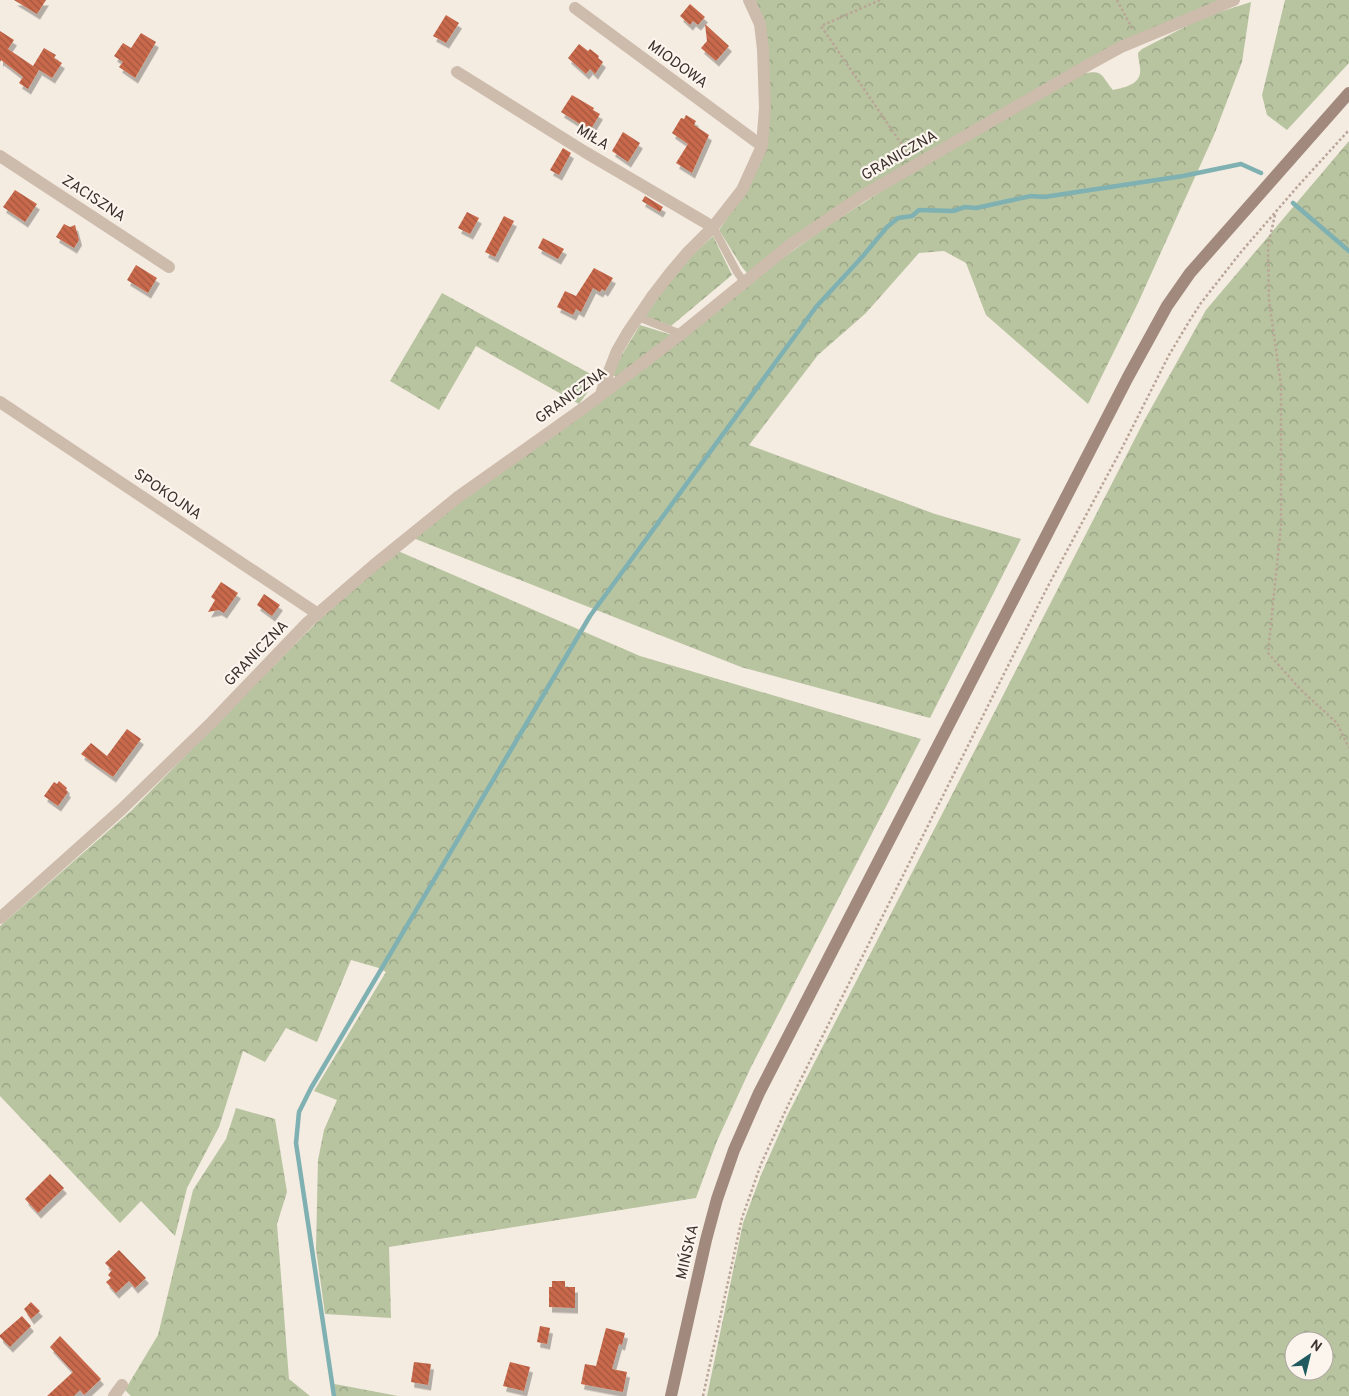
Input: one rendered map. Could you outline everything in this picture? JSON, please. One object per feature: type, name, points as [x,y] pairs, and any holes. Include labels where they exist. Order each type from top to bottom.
[{"type":"main road","name":"MIŃSKA","points":[[670,1396],[713,1212],[729,1163],[748,1119],[790,1032],[1128,377],[1167,306],[1190,273],[1349,93]]},
{"type":"street","points":[[601,394],[617,351],[638,317],[671,272],[713,226],[742,190],[762,146],[765,108],[763,49],[760,24],[749,0]]},
{"type":"street","name":"GRANICZNA","points":[[0,918],[122,809],[212,722],[308,622],[374,565],[458,497],[585,407],[680,334],[790,245],[862,196],[1090,64],[1122,47],[1234,0]]},
{"type":"street","name":"MIODOWA","points":[[575,8],[762,146]]},
{"type":"street","name":"MIŁA","points":[[458,72],[585,152],[713,226]]},
{"type":"street","name":"ZACISZNA","points":[[0,156],[169,267]]},
{"type":"street","name":"SPOKOJNA","points":[[0,402],[318,614]]},
{"type":"street","points":[[114,1396],[122,1385]]},
{"type":"lane","points":[[713,226],[744,282]]},
{"type":"lane","points":[[638,317],[680,334]]},
{"type":"path","points":[[880,0],[821,26],[916,164]]},
{"type":"path","points":[[1117,0],[1138,40]]},
{"type":"path","points":[[703,1396],[742,1218],[761,1164],[790,1101],[1047,588],[1170,355],[1201,303],[1241,252],[1349,130]]},
{"type":"path","points":[[1275,214],[1268,246],[1268,255],[1269,300],[1282,385],[1281,525],[1268,653],[1300,689],[1337,723],[1349,748]]},
{"type":"green space","points":[[752,0],[1224,0],[1075,68],[747,273],[719,230],[744,194],[768,138]]},
{"type":"green space","points":[[1285,0],[1349,0],[1349,63],[1287,130],[1267,115],[1262,95]]},
{"type":"green space","points":[[1251,2],[1242,62],[1214,135],[1138,303],[1088,404],[986,315],[966,263],[944,251],[919,253],[866,313],[818,355],[749,445],[935,514],[1021,539],[930,718],[741,667],[413,538],[745,285],[826,227],[905,176],[1082,74],[1094,72],[1101,74],[1113,90],[1130,85],[1139,77],[1138,53],[1142,49],[1204,17]]},
{"type":"green space","points":[[1349,141],[1349,1396],[707,1396],[743,1223],[761,1175],[787,1116],[1144,421],[1206,310]]},
{"type":"green space","points":[[713,236],[732,275],[671,326],[644,316],[679,268]]},
{"type":"green space","points":[[442,293],[598,378],[579,404],[476,346],[439,410],[390,381]]},
{"type":"green space","points":[[640,325],[675,336],[616,377],[611,373]]},
{"type":"green space","points":[[398,551],[640,656],[921,739],[751,1067],[717,1141],[696,1198],[389,1247],[391,1318],[325,1314],[316,1249],[318,1160],[324,1130],[337,1100],[314,1091],[386,972],[379,968],[351,960],[317,1042],[286,1028],[265,1062],[243,1051],[219,1127],[187,1188],[175,1236],[141,1201],[120,1223],[0,1096],[0,926],[132,810],[319,620]]},
{"type":"green space","points":[[236,1108],[275,1119],[287,1192],[277,1224],[289,1379],[310,1396],[131,1396],[125,1390],[158,1335],[193,1190],[226,1139]]},
{"type":"green space","points":[[334,1384],[340,1385],[398,1396],[336,1396]]},
{"type":"building","points":[[14,0],[46,0],[37,14]]},
{"type":"building","points":[[690,4],[705,17],[698,25],[693,21],[690,25],[680,16]]},
{"type":"building","points":[[446,15],[459,23],[446,43],[433,36]]},
{"type":"building","points":[[705,24],[729,46],[716,61],[701,48],[707,41]]},
{"type":"building","points":[[0,31],[14,40],[8,49],[39,70],[28,89],[19,83],[23,77],[1,60],[0,62]]},
{"type":"building","points":[[141,33],[156,42],[135,78],[119,67],[123,62],[114,56],[123,43],[131,48]]},
{"type":"building","points":[[579,44],[588,51],[590,49],[603,62],[595,74],[590,69],[586,74],[568,58]]},
{"type":"building","points":[[44,48],[56,55],[54,58],[62,63],[52,78],[33,66]]},
{"type":"building","points":[[572,95],[594,108],[593,110],[600,114],[591,129],[561,112]]},
{"type":"building","points":[[686,115],[696,121],[694,125],[709,135],[692,173],[676,163],[688,144],[672,133],[681,118],[684,119]]},
{"type":"building","points":[[623,132],[640,143],[628,162],[612,151]]},
{"type":"building","points":[[563,148],[571,153],[559,175],[550,170]]},
{"type":"building","points":[[15,190],[37,204],[25,222],[3,207]]},
{"type":"building","points":[[645,196],[663,207],[660,212],[642,201]]},
{"type":"building","points":[[467,212],[479,218],[470,234],[458,228]]},
{"type":"building","points":[[504,216],[514,221],[495,257],[485,252]]},
{"type":"building","points":[[64,224],[70,227],[75,225],[79,240],[74,248],[56,237]]},
{"type":"building","points":[[543,238],[564,249],[558,259],[538,248]]},
{"type":"building","points":[[136,265],[157,278],[148,293],[127,280]]},
{"type":"building","points":[[594,268],[613,278],[605,291],[602,289],[600,292],[593,288],[581,312],[576,309],[573,315],[557,307],[565,291],[576,296]]},
{"type":"building","points":[[221,582],[238,593],[224,613],[219,610],[208,612],[215,600],[211,597]]},
{"type":"building","points":[[264,594],[280,605],[272,616],[257,605]]},
{"type":"building","points":[[127,729],[141,739],[113,777],[81,754],[91,743],[107,756]]},
{"type":"building","points":[[59,781],[67,788],[68,792],[58,806],[44,796],[54,782],[57,784]]},
{"type":"building","points":[[50,1174],[64,1188],[38,1213],[25,1199]]},
{"type":"building","points":[[119,1250],[146,1278],[135,1288],[129,1281],[116,1293],[106,1282],[111,1278],[108,1275],[112,1270],[105,1263]]},
{"type":"building","points":[[552,1281],[565,1281],[565,1287],[575,1287],[575,1308],[549,1307],[549,1287],[552,1287]]},
{"type":"building","points":[[31,1302],[40,1311],[31,1319],[24,1309]]},
{"type":"building","points":[[22,1316],[31,1326],[10,1347],[0,1335]]},
{"type":"building","points":[[540,1326],[550,1328],[547,1344],[537,1342]]},
{"type":"building","points":[[606,1328],[625,1333],[622,1345],[619,1344],[612,1369],[627,1372],[623,1392],[581,1384],[585,1364],[596,1366]]},
{"type":"building","points":[[60,1336],[101,1379],[84,1395],[80,1390],[74,1396],[47,1396],[73,1372],[50,1347]]},
{"type":"building","points":[[414,1362],[431,1364],[428,1385],[411,1382]]},
{"type":"building","points":[[510,1362],[530,1367],[524,1391],[503,1386]]},
{"type":"waterway","points":[[334,1396],[296,1143],[299,1112],[311,1088],[590,616],[816,307],[887,227],[898,218],[912,216],[919,210],[953,211],[965,207],[976,208],[1031,196],[1044,197],[1183,176],[1241,164],[1261,173]]},
{"type":"waterway","points":[[1293,203],[1349,251]]}]
